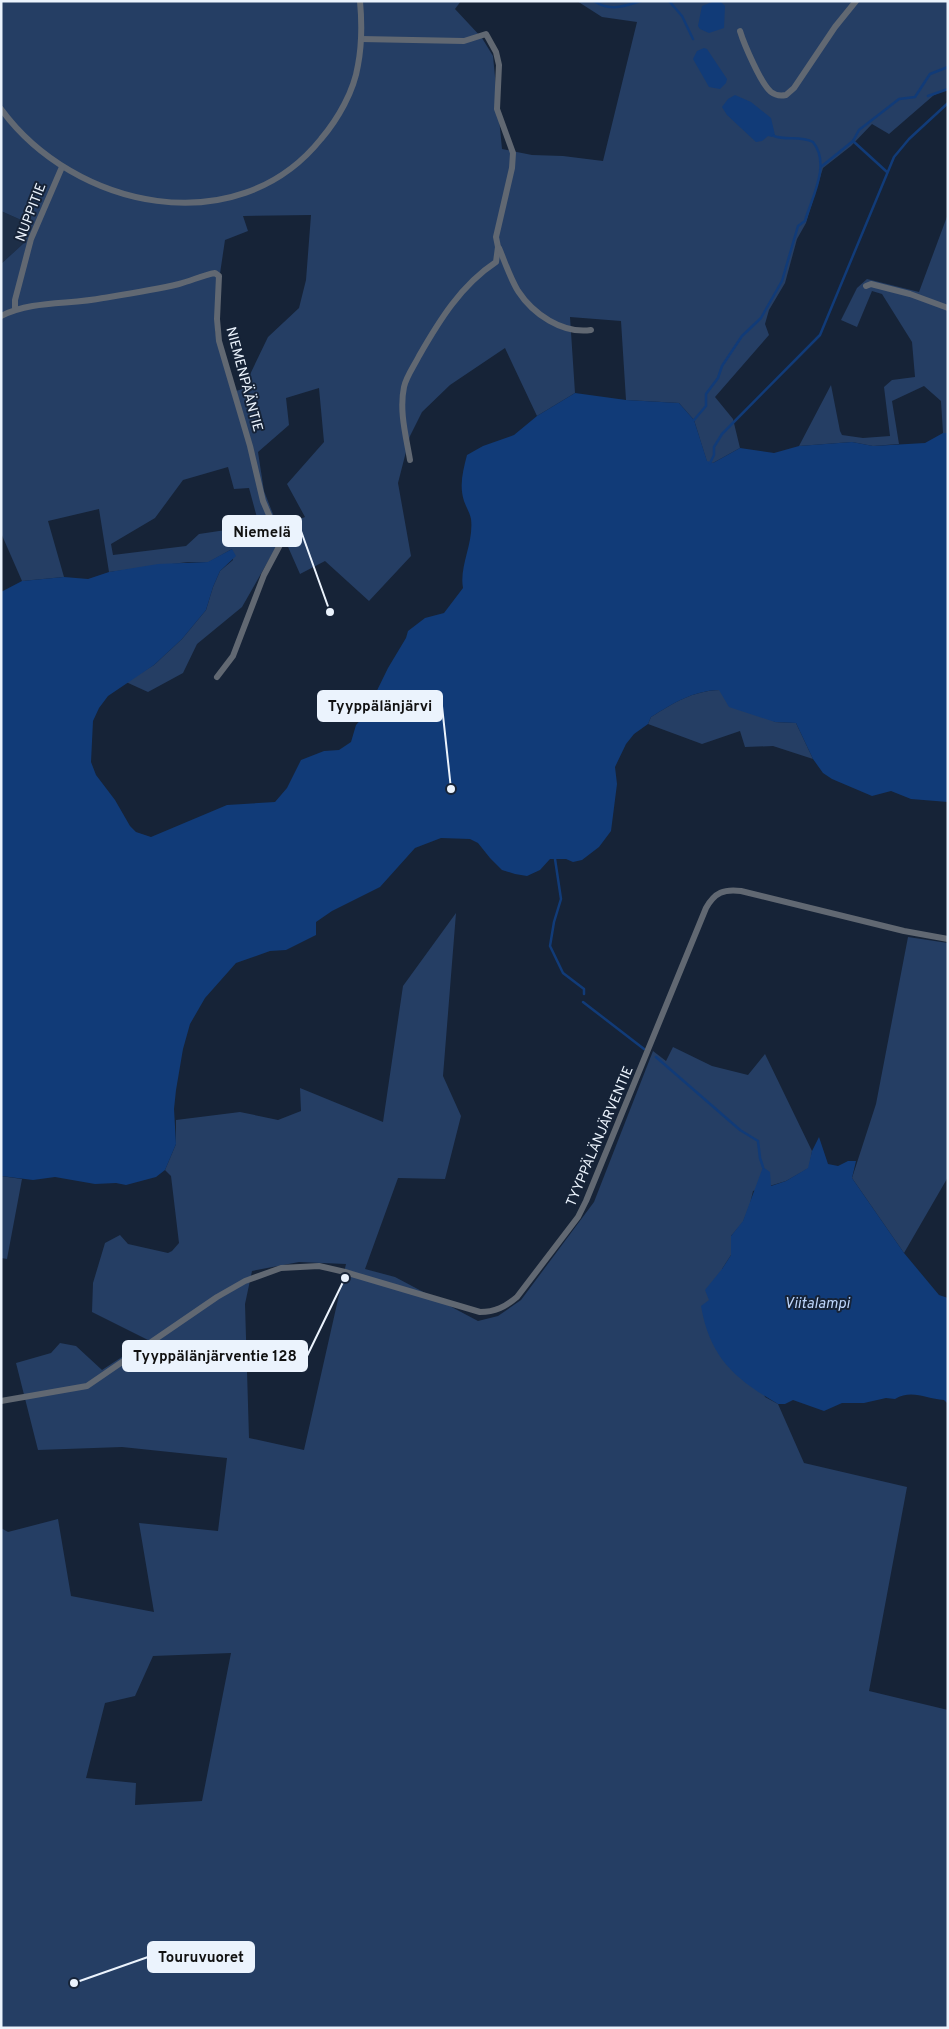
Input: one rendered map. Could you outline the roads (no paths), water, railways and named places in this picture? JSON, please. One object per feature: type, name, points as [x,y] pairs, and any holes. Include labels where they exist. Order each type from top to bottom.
[{"type":"street","points":[[1,109],[13,125],[29,141],[62,167],[104,188],[162,202],[192,203],[214,201],[249,192],[290,170],[310,153],[329,129],[350,90],[358,67],[361,39],[360,1]]},
{"type":"street","points":[[740,31],[764,84],[777,96],[786,96],[794,88],[835,27],[856,1]]},
{"type":"street","points":[[361,39],[464,41],[486,34],[496,52],[499,65],[497,109],[513,153],[512,168],[496,237],[498,247],[518,291],[535,310],[551,322],[567,328],[584,331],[591,330]]},
{"type":"street","name":"NUPPITIE","points":[[15,309],[15,300],[31,239],[62,167]]},
{"type":"street","points":[[410,460],[403,417],[404,385],[440,320],[459,295],[486,268],[496,262],[498,247]]},
{"type":"street","name":"NIEMENPÄÄNTIE","points":[[15,309],[27,306],[102,299],[176,285],[215,273],[220,276],[217,319],[219,341],[250,446],[263,501],[281,543],[264,575],[233,656],[217,677]]},
{"type":"street","points":[[866,286],[871,284],[889,287],[948,308]]},
{"type":"street","points":[[1,316],[15,309]]},
{"type":"street","name":"TYYPPÄLÄNJÄRVENTIE","points":[[1,1401],[87,1386],[217,1297],[245,1281],[281,1268],[301,1266],[328,1268],[480,1312],[500,1310],[508,1305],[517,1297],[578,1217],[706,908],[712,898],[718,893],[729,890],[742,891],[904,931],[948,939]]},
{"type":"water","points":[[712,2],[721,2],[725,6],[724,28],[709,33],[698,26],[702,6]]},
{"type":"water","points":[[704,48],[707,49],[727,79],[720,89],[709,87],[693,59],[697,51]]},
{"type":"water","points":[[735,95],[751,102],[771,118],[775,135],[756,142],[727,115],[722,107],[728,99]]},
{"type":"water","points":[[575,393],[626,400],[679,403],[694,420],[707,461],[713,463],[740,448],[774,453],[799,446],[852,442],[873,446],[925,443],[943,433],[948,433],[948,802],[911,799],[891,791],[872,796],[832,779],[823,773],[813,759],[796,723],[775,722],[729,707],[719,690],[692,695],[651,717],[648,724],[634,734],[626,744],[615,767],[617,784],[611,831],[599,847],[582,860],[573,862],[566,859],[550,859],[540,870],[527,876],[502,870],[478,843],[470,839],[441,838],[415,848],[380,887],[332,911],[316,922],[316,935],[286,950],[270,951],[236,963],[205,998],[190,1024],[183,1049],[176,1090],[174,1109],[176,1144],[165,1170],[156,1177],[126,1185],[116,1183],[95,1184],[55,1177],[33,1180],[1,1176],[1,592],[22,581],[64,577],[88,579],[109,572],[158,564],[208,562],[232,549],[236,556],[220,571],[206,610],[182,639],[154,665],[108,696],[99,708],[93,721],[91,762],[96,775],[115,800],[130,826],[136,832],[151,837],[227,805],[275,802],[287,788],[301,760],[324,751],[339,750],[351,742],[356,725],[365,715],[408,631],[425,618],[444,613],[463,588],[463,571],[471,528],[462,489],[467,455],[483,446],[514,435],[537,416]]},
{"type":"water","name":"Viitalampi","points":[[819,1137],[828,1164],[838,1166],[848,1161],[856,1161],[852,1178],[904,1253],[939,1295],[948,1298],[948,1404],[944,1400],[919,1395],[907,1395],[895,1399],[886,1398],[864,1403],[842,1403],[824,1411],[793,1400],[785,1404],[778,1404],[737,1376],[718,1353],[711,1340],[701,1306],[709,1300],[705,1290],[731,1255],[731,1236],[743,1221],[763,1167],[770,1172],[771,1186],[786,1181],[808,1168],[812,1151]]},
{"type":"waterway","points":[[594,1],[611,7],[641,1]]},
{"type":"waterway","points":[[669,1],[682,16],[693,39]]},
{"type":"waterway","points":[[853,141],[859,130],[899,99],[915,97],[930,74],[948,67]]},
{"type":"waterway","points":[[928,96],[948,89]]},
{"type":"waterway","points":[[710,463],[714,455],[714,447],[722,434],[820,335],[894,157],[909,139],[948,103]]},
{"type":"waterway","points":[[694,420],[706,406],[706,394],[718,378],[722,366],[742,336],[761,318],[782,281],[798,226],[805,221],[818,181],[820,160],[813,142],[774,136]]},
{"type":"waterway","points":[[822,166],[853,141],[887,172]]},
{"type":"waterway","points":[[555,859],[561,899],[554,922],[550,946],[563,973],[584,989],[584,994]]},
{"type":"waterway","points":[[583,1002],[644,1049]]},
{"type":"waterway","points":[[656,1057],[740,1130],[758,1141],[763,1167]]},
{"type":"place","name":"Niemelä","points":[[330,612]]},
{"type":"place","name":"Tyyppälänjärvi","points":[[451,789]]},
{"type":"place","name":"Tyyppälänjärventie 128","points":[[345,1278]]},
{"type":"place","name":"Touruvuoret","points":[[74,1983]]}]
